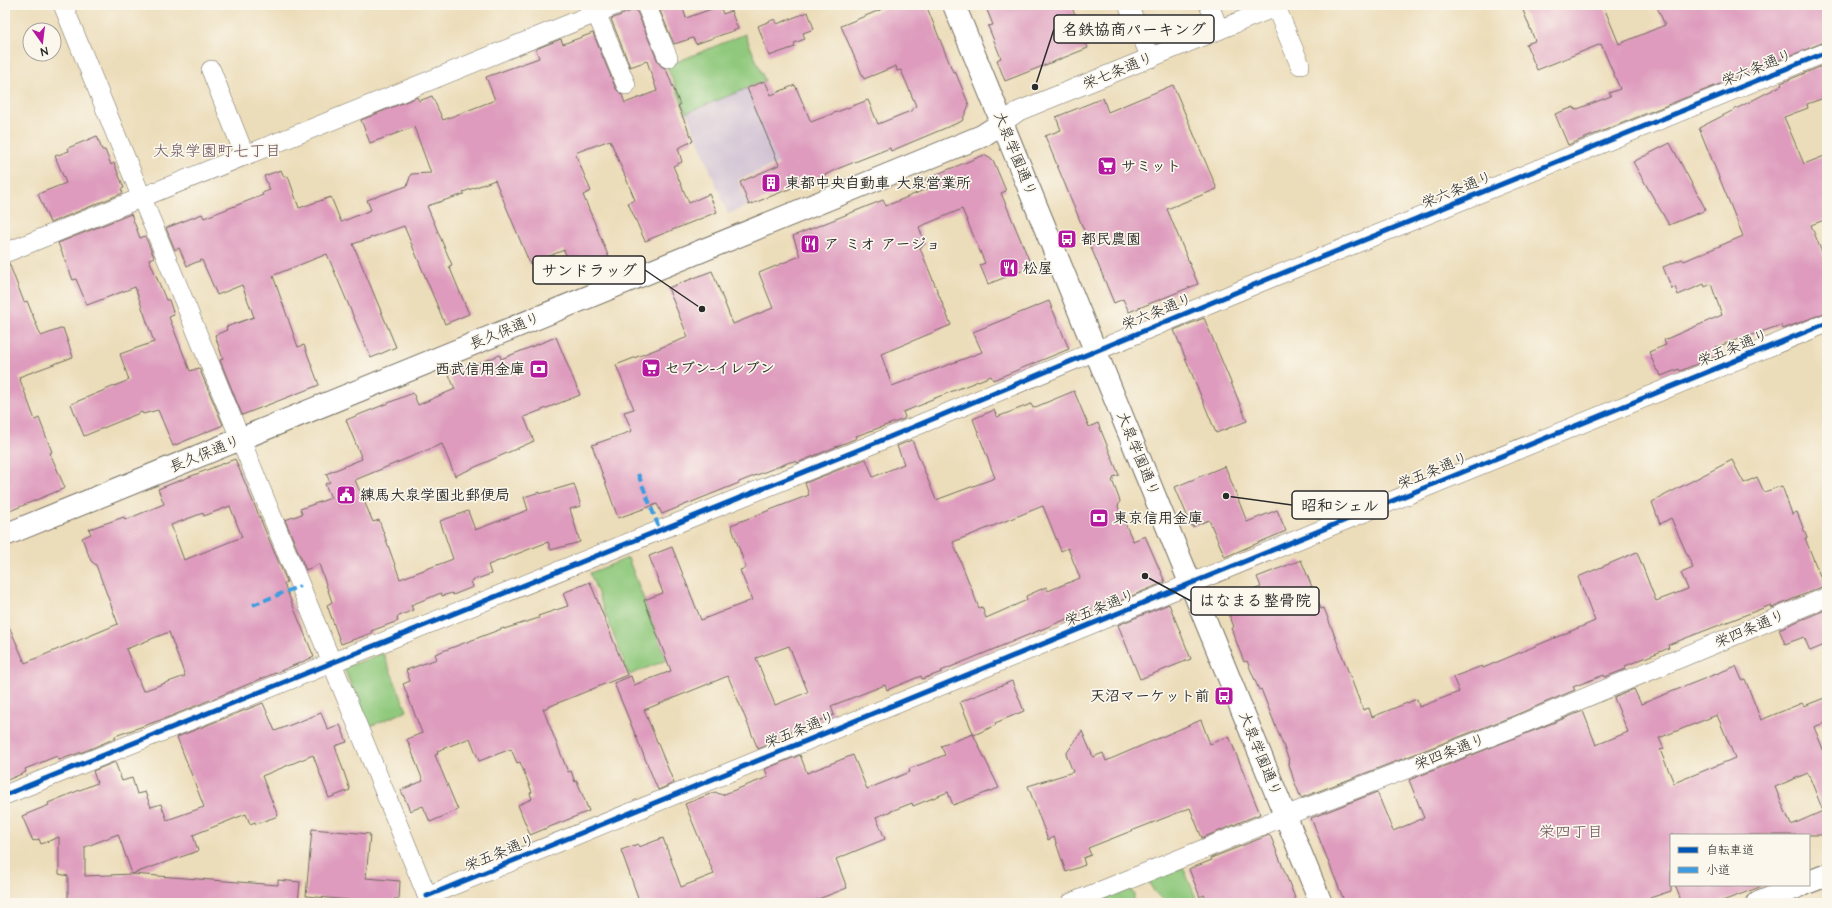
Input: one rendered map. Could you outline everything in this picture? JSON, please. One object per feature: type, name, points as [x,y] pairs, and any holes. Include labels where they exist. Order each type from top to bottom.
[{"type":"street","points":[[63,5],[428,899]]},
{"type":"street","points":[[5,253],[245,156],[594,9],[616,5]]},
{"type":"street","points":[[646,5],[668,58]]},
{"type":"street","name":"大泉学園通り","points":[[954,5],[1321,903]]},
{"type":"street","points":[[1128,5],[1151,58]]},
{"type":"street","points":[[1210,5],[1220,30]]},
{"type":"street","points":[[1278,6],[1300,65]]},
{"type":"street","name":"栄七条通り","points":[[1002,123],[1019,111],[1278,6]]},
{"type":"street","points":[[594,9],[626,86]]},
{"type":"street","name":"栄六条通り","points":[[5,795],[868,446],[1096,350],[1827,52]]},
{"type":"street","points":[[211,70],[245,156]]},
{"type":"street","name":"長久保通り","points":[[5,535],[982,136],[1002,123]]},
{"type":"street","name":"栄五条通り","points":[[428,899],[1827,323]]},
{"type":"street","name":"栄四条通り","points":[[1071,903],[1285,816],[1515,727],[1827,597]]},
{"type":"street","points":[[1810,882],[1827,875]]},
{"type":"street","points":[[1758,903],[1800,886]]},
{"type":"shaded area","points":[[765,81],[796,156],[738,180],[748,206],[728,214],[687,113]]},
{"type":"green space","points":[[745,34],[765,81],[686,113],[667,66]]},
{"type":"green space","points":[[628,558],[667,660],[629,675],[590,573]]},
{"type":"green space","points":[[383,653],[407,711],[368,727],[344,668]]},
{"type":"green space","points":[[1183,867],[1197,900],[1174,903],[1156,894],[1149,881]]},
{"type":"green space","points":[[1130,888],[1134,895],[1134,903],[1103,903],[1101,900]]},
{"type":"building","points":[[677,5],[682,5],[686,18],[720,6],[723,14],[731,11],[738,29],[696,44],[693,38],[674,44],[660,11]]},
{"type":"building","points":[[892,5],[926,5],[953,72],[955,71],[969,105],[962,121],[891,151],[890,148],[837,169],[809,183],[809,181],[749,205],[740,182],[779,165],[747,88],[765,81],[771,95],[795,85],[811,122],[868,100],[878,124],[913,110],[916,106],[901,70],[897,71],[896,66],[864,79],[841,26]]},
{"type":"building","points":[[985,5],[1071,5],[1088,48],[1005,81],[997,60],[1001,58],[988,26],[993,25]]},
{"type":"building","points":[[1521,5],[1603,5],[1619,44],[1665,25],[1656,5],[1827,5],[1827,41],[1568,145],[1555,114],[1574,107],[1575,110],[1611,96],[1609,93],[1620,89],[1601,44],[1537,70],[1526,44],[1535,41]]},
{"type":"building","points":[[636,9],[658,62],[666,69],[680,105],[678,106],[693,141],[678,148],[682,162],[673,166],[689,203],[709,194],[717,212],[645,241],[628,203],[635,200],[610,140],[575,153],[591,191],[583,195],[610,260],[574,275],[564,250],[530,264],[495,180],[463,192],[464,194],[427,206],[452,265],[449,266],[469,314],[445,324],[404,226],[353,244],[396,347],[371,358],[327,254],[274,275],[273,276],[298,347],[304,345],[319,385],[242,415],[220,360],[223,359],[215,335],[227,330],[226,327],[254,317],[242,285],[217,295],[202,260],[187,266],[179,248],[175,250],[166,228],[202,214],[204,218],[263,195],[262,193],[270,190],[264,176],[281,170],[284,177],[288,176],[299,208],[331,197],[341,222],[371,210],[367,200],[407,186],[411,174],[431,173],[414,127],[370,143],[361,120],[417,97],[419,101],[432,96],[443,120],[495,100],[486,77],[539,58],[536,49],[561,39],[563,44],[593,33],[616,89],[622,95],[625,103],[657,91],[647,61],[630,67],[611,19]]},
{"type":"building","points":[[808,12],[814,29],[803,33],[805,39],[794,43],[795,47],[769,56],[758,26],[775,19],[777,24]]},
{"type":"building","points":[[1827,64],[1827,97],[1807,104],[1808,108],[1784,117],[1804,164],[1827,155],[1827,219],[1811,225],[1827,265],[1827,312],[1783,329],[1781,325],[1716,347],[1719,355],[1680,371],[1679,369],[1661,376],[1659,371],[1657,371],[1649,352],[1666,345],[1664,340],[1722,315],[1711,284],[1705,287],[1704,284],[1678,295],[1675,287],[1672,289],[1663,267],[1682,259],[1684,261],[1743,236],[1699,128],[1782,85],[1781,83]]},
{"type":"building","points":[[1173,85],[1217,189],[1167,209],[1198,284],[1129,312],[1123,299],[1114,303],[1045,136],[1061,130],[1056,117],[1103,98],[1108,112]]},
{"type":"building","points":[[97,136],[102,150],[105,150],[111,165],[114,163],[124,188],[121,189],[123,193],[50,223],[38,194],[66,183],[55,156],[69,151],[68,148]]},
{"type":"building","points":[[1670,143],[1706,210],[1669,225],[1633,162]]},
{"type":"building","points":[[984,155],[993,160],[1006,191],[1001,193],[1032,267],[988,284],[980,265],[985,263],[962,209],[919,227],[925,244],[920,248],[951,325],[881,354],[892,386],[982,352],[973,332],[1049,301],[1069,349],[993,380],[991,376],[925,402],[926,403],[903,412],[905,417],[904,419],[856,436],[857,438],[797,463],[796,461],[790,462],[662,514],[657,504],[618,518],[592,445],[632,431],[624,412],[634,409],[616,365],[688,337],[668,288],[712,271],[733,324],[773,308],[759,273],[800,256],[793,236],[883,200],[886,206],[929,188],[925,179]]},
{"type":"building","points":[[131,214],[140,238],[145,236],[154,257],[149,259],[166,300],[169,300],[174,315],[169,317],[190,371],[199,368],[223,425],[173,446],[158,410],[143,414],[142,412],[84,436],[71,404],[129,380],[120,354],[154,342],[135,287],[87,305],[76,279],[73,280],[58,243]]},
{"type":"building","points":[[9,263],[24,302],[27,301],[41,336],[63,328],[73,357],[19,377],[35,420],[39,418],[52,452],[50,453],[65,488],[5,513],[5,264]]},
{"type":"building","points":[[1204,318],[1247,421],[1216,433],[1174,330]]},
{"type":"building","points":[[556,337],[580,395],[524,417],[534,441],[455,476],[442,444],[355,480],[373,522],[379,520],[400,579],[453,559],[440,521],[468,511],[475,530],[528,510],[524,497],[574,484],[581,506],[570,509],[580,542],[551,550],[548,542],[488,565],[491,574],[471,581],[473,587],[453,595],[452,593],[442,596],[441,593],[411,605],[413,610],[397,617],[398,621],[371,631],[372,633],[341,644],[327,605],[332,602],[319,564],[306,570],[285,520],[302,514],[300,509],[331,498],[325,484],[330,482],[326,474],[362,459],[346,420],[413,393],[418,405],[455,389],[448,372],[465,365],[466,368],[500,355],[501,359]]},
{"type":"building","points":[[1074,391],[1089,427],[1098,423],[1119,475],[1113,477],[1114,479],[1112,480],[1120,501],[1118,507],[1133,541],[1145,536],[1165,582],[1110,605],[1108,602],[941,671],[942,672],[922,679],[921,676],[887,690],[885,685],[831,706],[834,715],[791,732],[792,735],[758,749],[728,676],[644,710],[674,783],[658,790],[614,683],[631,676],[634,685],[671,671],[644,600],[663,593],[649,556],[672,547],[701,620],[752,600],[740,570],[746,568],[731,525],[809,495],[805,483],[866,459],[873,477],[904,464],[897,446],[912,440],[936,500],[995,478],[973,419],[994,410],[997,417],[1031,404],[1033,408]],"holes":[[[1043,506],[1061,551],[1068,548],[1080,578],[1048,591],[1046,587],[1026,596],[1027,600],[986,618],[982,607],[979,608],[953,542]],[[789,646],[808,692],[775,705],[756,658]]]},
{"type":"building","points":[[235,459],[287,582],[284,584],[314,657],[169,717],[115,736],[116,738],[85,751],[59,760],[57,756],[25,769],[26,772],[5,781],[5,617],[25,663],[118,624],[96,565],[91,561],[82,538],[91,534],[89,529],[124,517],[125,520],[164,504],[158,489]],"holes":[[[230,506],[242,537],[184,560],[171,525],[203,513],[204,516]],[[169,632],[185,676],[143,691],[126,649]]]},
{"type":"building","points":[[1732,460],[1744,483],[1757,477],[1764,492],[1782,486],[1792,514],[1797,512],[1807,538],[1805,538],[1824,586],[1772,608],[1771,605],[1668,645],[1669,648],[1625,666],[1626,669],[1605,677],[1604,675],[1573,687],[1575,690],[1511,717],[1301,798],[1294,781],[1288,761],[1289,760],[1261,689],[1259,690],[1247,661],[1244,662],[1231,628],[1234,627],[1224,601],[1261,587],[1257,577],[1301,560],[1321,609],[1324,608],[1363,710],[1369,708],[1372,717],[1417,699],[1419,707],[1459,692],[1453,677],[1482,666],[1483,668],[1595,621],[1578,577],[1637,552],[1656,601],[1688,589],[1681,573],[1693,568],[1671,518],[1660,524],[1652,502]]},
{"type":"building","points":[[1225,466],[1247,522],[1277,510],[1286,531],[1225,557],[1209,520],[1192,527],[1175,487]]},
{"type":"building","points":[[590,582],[627,675],[543,709],[568,772],[571,771],[575,782],[577,781],[589,811],[530,835],[518,805],[532,799],[530,793],[532,792],[520,762],[517,763],[511,749],[479,761],[470,738],[437,751],[438,754],[435,755],[458,810],[430,822],[423,806],[410,811],[401,790],[423,781],[407,739],[422,733],[403,684],[410,681],[406,670],[437,659],[435,654],[504,628],[539,618],[538,616],[568,606],[563,593]]},
{"type":"building","points":[[1169,604],[1191,659],[1140,679],[1118,625]]},
{"type":"building","points":[[1825,610],[1827,616],[1827,644],[1810,651],[1804,637],[1785,644],[1779,629]]},
{"type":"building","points":[[1736,666],[1742,680],[1745,679],[1761,720],[1802,703],[1804,706],[1827,697],[1827,722],[1814,727],[1827,759],[1827,835],[1670,834],[1671,891],[1635,903],[1345,903],[1311,818],[1377,792],[1393,831],[1424,818],[1409,780],[1583,711],[1596,745],[1628,732],[1614,698],[1634,689],[1641,704]],"holes":[[[1717,715],[1735,758],[1674,783],[1660,750],[1664,749],[1659,738]],[[1808,773],[1823,811],[1791,825],[1775,787]]]},
{"type":"building","points":[[1012,681],[1024,711],[995,723],[996,725],[974,735],[960,702]]},
{"type":"building","points":[[263,703],[275,731],[321,713],[328,730],[340,725],[347,742],[335,746],[350,790],[329,798],[313,755],[262,776],[278,816],[256,824],[255,822],[250,824],[246,814],[193,835],[198,851],[132,874],[278,885],[278,880],[300,882],[298,903],[261,901],[261,903],[68,903],[68,876],[59,874],[59,837],[41,844],[39,839],[33,841],[22,816],[49,805],[48,803],[97,783],[93,771],[115,762],[122,781],[132,778],[137,794],[145,792],[151,807],[161,804],[167,820],[204,807],[177,737]],"holes":[[[118,834],[132,874],[85,876],[85,847]]]},
{"type":"building","points":[[1201,720],[1210,744],[1229,736],[1260,814],[1202,838],[1190,808],[1088,848],[1091,855],[1083,858],[1085,865],[1066,872],[1054,837],[1048,840],[1028,786],[1073,772],[1066,754],[1082,731],[1093,757],[1103,753],[1106,761]]},
{"type":"building","points":[[973,734],[999,788],[953,805],[948,792],[913,806],[912,803],[876,817],[885,839],[836,859],[847,888],[808,903],[640,903],[621,850],[638,844],[639,847],[663,838],[681,887],[714,874],[685,804],[715,792],[722,795],[768,777],[765,769],[800,755],[807,773],[853,755],[867,789],[910,772],[909,769],[945,755],[941,746]]},
{"type":"building","points":[[312,829],[370,834],[366,878],[400,881],[399,899],[394,899],[393,903],[349,903],[349,900],[306,896]]},
{"type":"building","points":[[1269,835],[1297,903],[1208,903],[1204,895],[1200,897],[1189,869],[1212,860],[1211,858]]},
{"type":"building","points":[[1675,886],[1760,886],[1717,903],[1682,903]]},
{"type":"marked path","points":[[638,474],[660,530]]},
{"type":"marked path","points":[[253,605],[300,586]]},
{"type":"cycle path","points":[[5,795],[868,446],[1268,279],[1827,52]]},
{"type":"cycle path","points":[[427,896],[1827,323]]},
{"type":"place","name":"名鉄協商パーキング","points":[[1035,87]]},
{"type":"place","name":"サミット","points":[[1107,166]]},
{"type":"place","name":"東都中央自動車 大泉営業所","points":[[771,183]]},
{"type":"place","name":"都民農園","points":[[1067,239]]},
{"type":"place","name":"ア ミオ アージョ","points":[[810,244]]},
{"type":"place","name":"松屋","points":[[1009,268]]},
{"type":"place","name":"サンドラッグ","points":[[702,309]]},
{"type":"place","name":"セブン-イレブン","points":[[651,368]]},
{"type":"place","name":"西武信用金庫","points":[[539,369]]},
{"type":"place","name":"練馬大泉学園北郵便局","points":[[346,495]]},
{"type":"place","name":"昭和シェル","points":[[1226,496]]},
{"type":"place","name":"東京信用金庫","points":[[1099,518]]},
{"type":"place","name":"はなまる整骨院","points":[[1145,576]]},
{"type":"place","name":"天沼マーケット前","points":[[1224,696]]},
{"type":"district","name":"大泉学園町七丁目","points":[[217,151]]},
{"type":"district","name":"栄四丁目","points":[[1571,832]]}]
